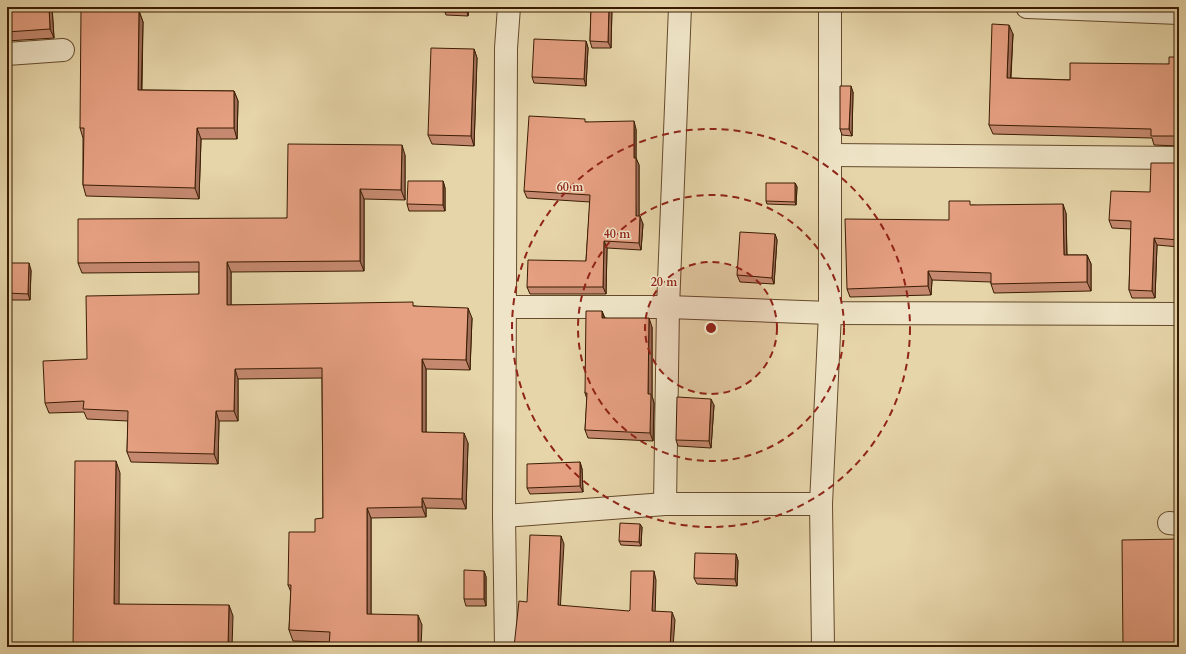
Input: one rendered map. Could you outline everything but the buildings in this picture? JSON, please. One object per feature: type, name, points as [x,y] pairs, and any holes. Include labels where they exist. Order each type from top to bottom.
[{"type":"street","points":[[506,647],[504,516],[506,48],[509,7]]},
{"type":"street","points":[[666,504],[668,307],[680,7]]},
{"type":"street","points":[[823,647],[821,504],[830,313],[830,7]]},
{"type":"street","points":[[1027,7],[1179,13]]},
{"type":"street","points":[[7,54],[63,50]]},
{"type":"street","points":[[831,155],[1179,158]]},
{"type":"street","points":[[505,307],[668,307],[830,313],[1179,314]]},
{"type":"street","points":[[504,516],[666,504],[821,504]]}]
